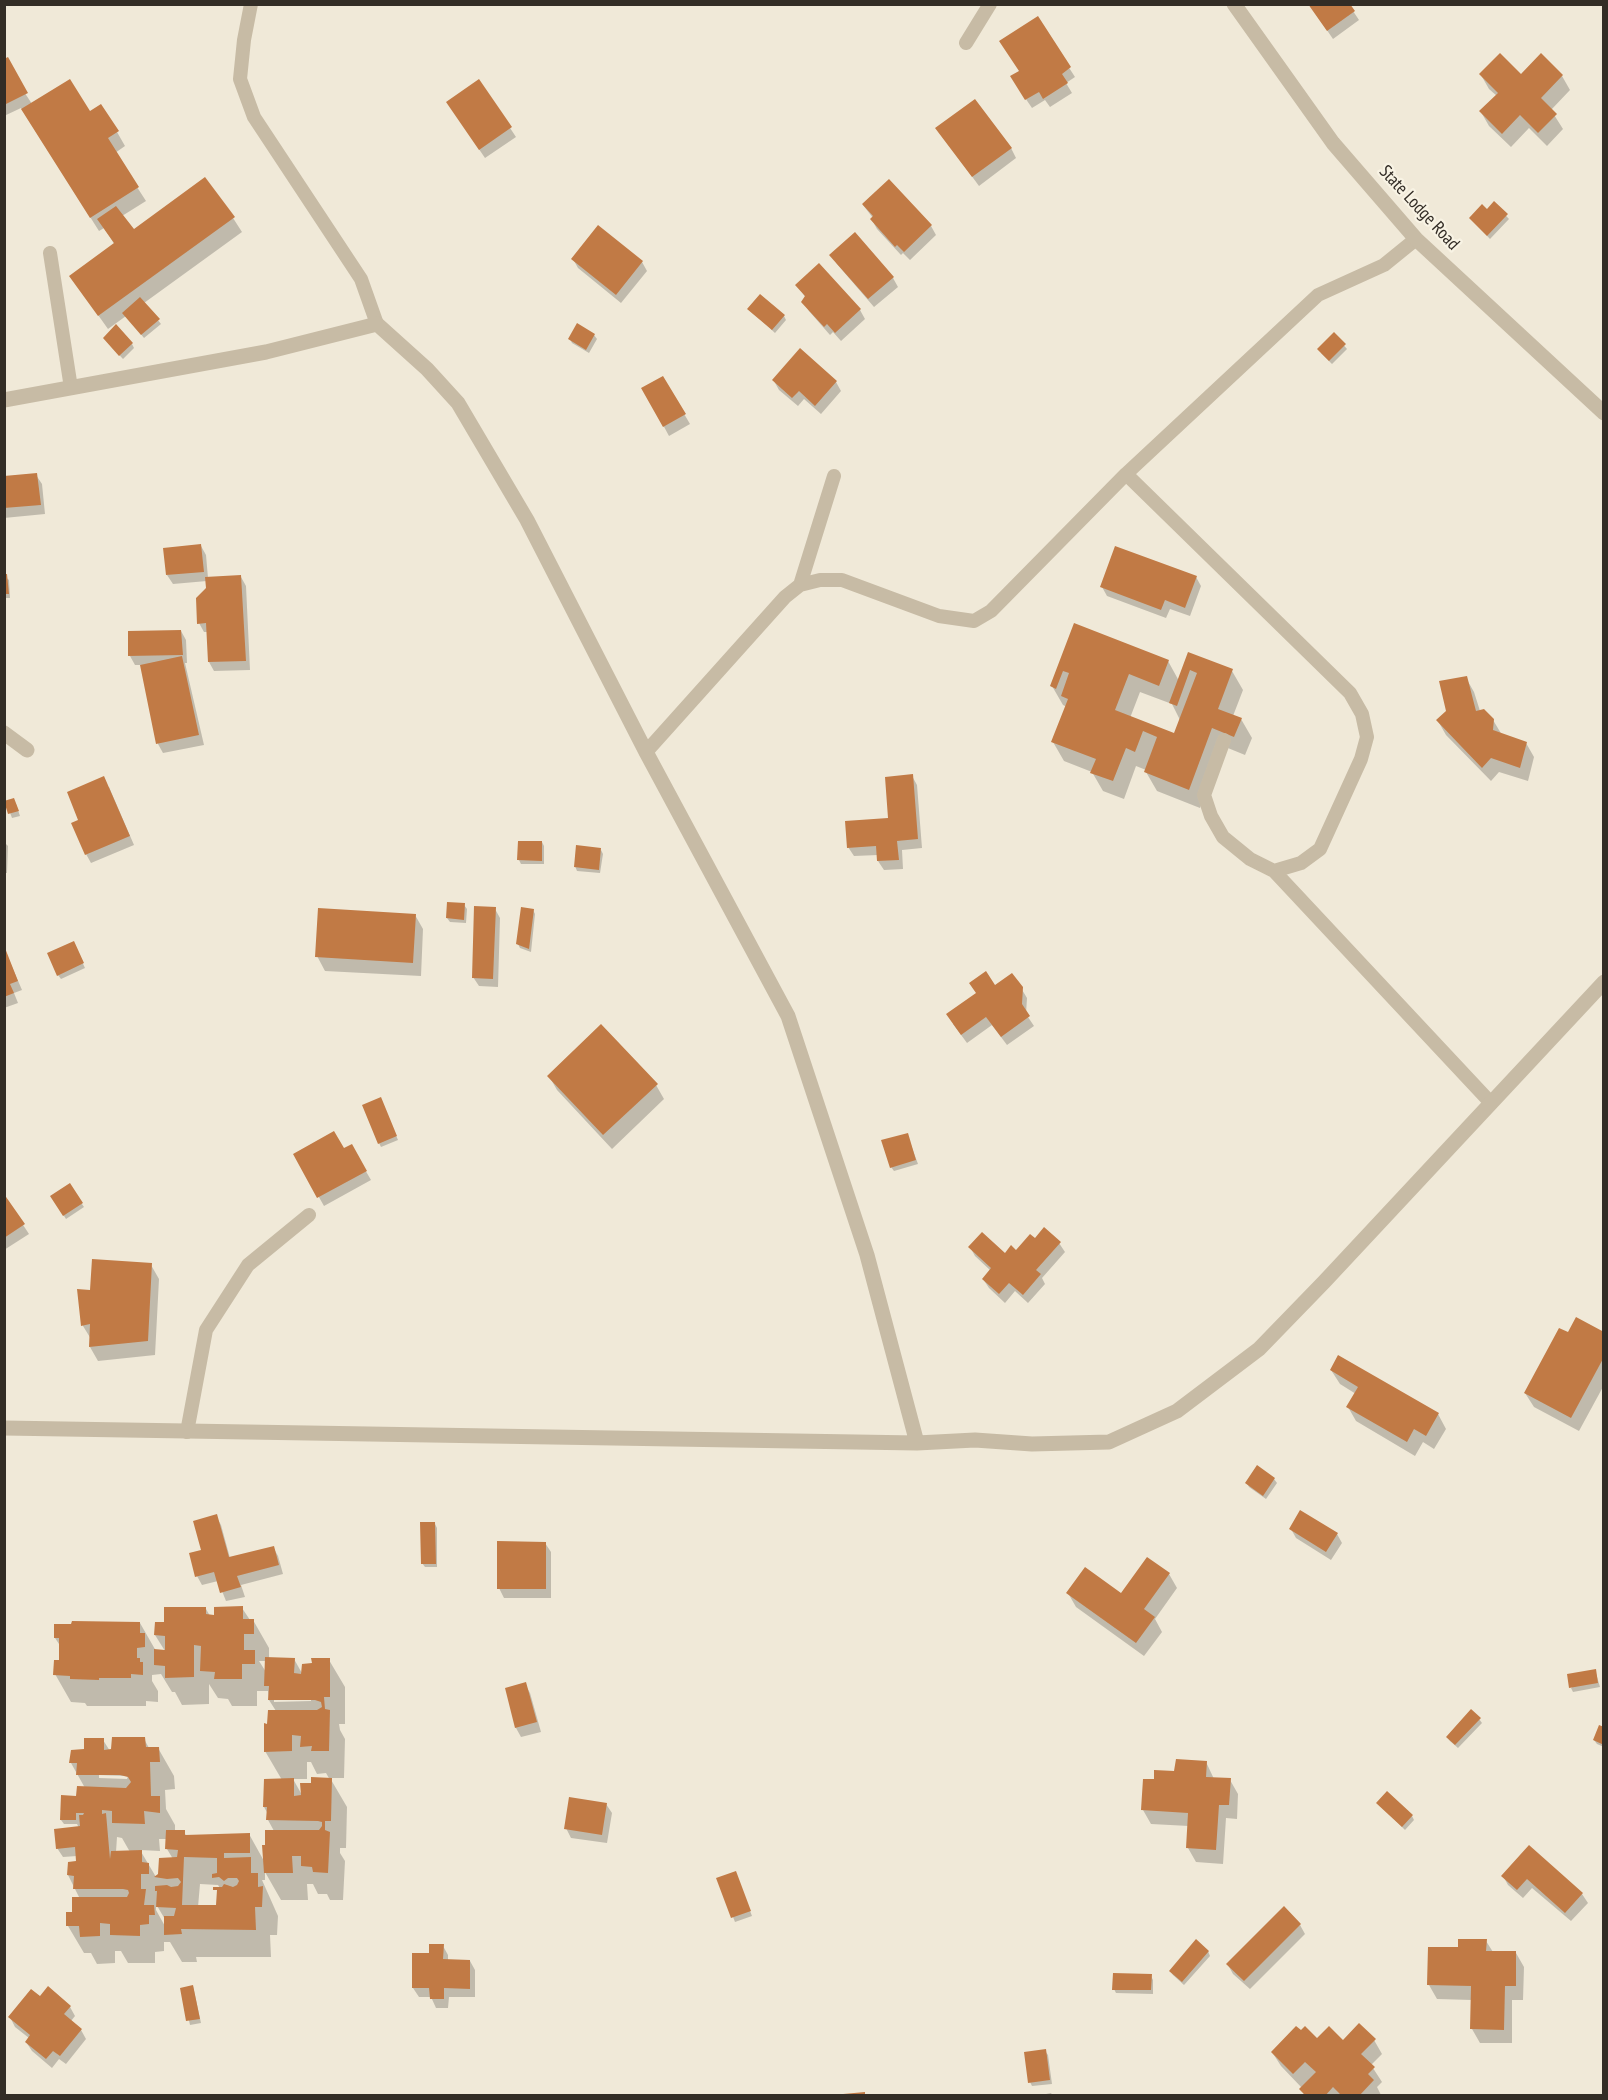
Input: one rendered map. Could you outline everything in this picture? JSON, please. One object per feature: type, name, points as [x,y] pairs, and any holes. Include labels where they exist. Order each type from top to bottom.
[{"type":"street","name":"State Lodge Road","points":[[1234,4],[1333,143],[1416,238],[1604,413]]},
{"type":"street","points":[[4,400],[266,352],[377,324],[427,369],[458,403],[527,520],[646,752],[788,1016],[867,1255],[917,1443]]},
{"type":"street","points":[[4,733],[27,750]]},
{"type":"street","points":[[4,1428],[917,1443],[975,1440],[1032,1444],[1109,1442],[1178,1411],[1259,1349],[1604,982]]},
{"type":"lane","points":[[251,4],[240,79],[254,117],[361,279],[377,324]]},
{"type":"lane","points":[[966,43],[990,4]]},
{"type":"lane","points":[[646,752],[785,597],[800,585],[820,580],[842,580],[939,616],[974,621],[990,611],[1126,474],[1318,295],[1384,265],[1416,238]]},
{"type":"lane","points":[[50,253],[71,388]]},
{"type":"lane","points":[[1126,474],[1350,693],[1362,714],[1367,737],[1361,759],[1320,849],[1301,863],[1274,871]]},
{"type":"lane","points":[[800,585],[834,476]]},
{"type":"lane","points":[[1224,741],[1204,795],[1211,816],[1223,837],[1250,859],[1274,871],[1491,1103]]},
{"type":"lane","points":[[187,1432],[206,1330],[248,1265],[309,1215]]},
{"type":"building","points":[[1308,4],[1350,4],[1355,11],[1327,31]]},
{"type":"building","points":[[1038,16],[1071,67],[1062,74],[1068,83],[1043,99],[1039,92],[1025,100],[1010,76],[1019,71],[999,41]]},
{"type":"building","points":[[1500,53],[1521,74],[1541,53],[1563,75],[1541,98],[1557,114],[1538,133],[1520,115],[1502,134],[1479,111],[1498,93],[1479,74]]},
{"type":"building","points":[[8,57],[28,93],[4,105],[4,59]]},
{"type":"building","points":[[70,79],[90,111],[101,104],[119,131],[108,138],[139,187],[90,218],[21,109]]},
{"type":"building","points":[[479,79],[512,127],[479,150],[446,102]]},
{"type":"building","points":[[975,99],[1012,148],[972,177],[935,128]]},
{"type":"building","points":[[205,177],[235,217],[98,316],[69,276],[114,243],[97,219],[116,206],[134,229]]},
{"type":"building","points":[[889,179],[932,225],[904,252],[897,245],[895,247],[870,219],[873,216],[862,204]]},
{"type":"building","points":[[1494,201],[1508,214],[1487,236],[1469,218],[1482,204],[1487,209]]},
{"type":"building","points":[[598,225],[643,261],[616,295],[571,259]]},
{"type":"building","points":[[855,232],[894,277],[868,299],[829,255]]},
{"type":"building","points":[[819,263],[861,309],[835,333],[827,324],[824,327],[801,302],[805,296],[795,285]]},
{"type":"building","points":[[760,294],[785,315],[772,330],[747,309]]},
{"type":"building","points":[[140,297],[160,319],[141,335],[122,313]]},
{"type":"building","points":[[577,323],[595,334],[586,350],[568,339]]},
{"type":"building","points":[[116,324],[133,343],[119,356],[103,338]]},
{"type":"building","points":[[1334,332],[1346,344],[1329,361],[1317,349]]},
{"type":"building","points":[[800,348],[837,381],[815,406],[799,391],[792,398],[772,380]]},
{"type":"building","points":[[663,376],[686,414],[663,427],[641,388]]},
{"type":"building","points":[[37,473],[41,505],[4,508],[4,476]]},
{"type":"building","points":[[201,544],[204,572],[166,575],[163,548]]},
{"type":"building","points":[[1115,546],[1197,576],[1185,608],[1165,600],[1161,610],[1100,587]]},
{"type":"building","points":[[4,574],[7,574],[9,594],[4,594]]},
{"type":"building","points":[[241,575],[246,661],[208,662],[206,623],[197,624],[196,598],[206,588],[205,577]]},
{"type":"building","points":[[1074,623],[1169,660],[1159,686],[1129,674],[1115,710],[1174,733],[1197,673],[1190,670],[1177,706],[1169,703],[1188,652],[1233,669],[1218,709],[1242,718],[1234,737],[1212,728],[1189,790],[1144,772],[1157,737],[1143,731],[1135,752],[1126,748],[1113,781],[1090,773],[1096,759],[1051,742],[1068,699],[1061,696],[1069,673],[1063,671],[1056,689],[1050,686]]},
{"type":"building","points":[[181,630],[183,655],[128,656],[128,631]]},
{"type":"building","points":[[182,656],[199,735],[156,744],[140,665]]},
{"type":"building","points":[[1467,676],[1476,711],[1484,709],[1494,719],[1493,730],[1527,742],[1520,768],[1491,758],[1482,768],[1436,720],[1446,711],[1439,681]]},
{"type":"building","points":[[913,774],[918,839],[897,841],[899,860],[877,861],[876,846],[847,848],[845,821],[888,818],[885,777]]},
{"type":"building","points":[[104,776],[130,836],[85,855],[71,823],[78,820],[67,792]]},
{"type":"building","points":[[14,798],[19,811],[8,814],[4,801]]},
{"type":"building","points":[[518,841],[542,841],[542,861],[517,860]]},
{"type":"building","points":[[576,845],[601,848],[599,870],[574,867]]},
{"type":"building","points":[[447,902],[465,903],[464,920],[446,918]]},
{"type":"building","points":[[474,906],[496,907],[493,979],[472,978]]},
{"type":"building","points":[[521,907],[534,909],[529,949],[516,944]]},
{"type":"building","points":[[318,908],[416,914],[413,963],[315,957]]},
{"type":"building","points":[[74,941],[84,963],[57,976],[47,953]]},
{"type":"building","points":[[5,948],[18,981],[10,984],[14,993],[4,997]]},
{"type":"building","points":[[986,971],[995,985],[1012,973],[1023,987],[1022,1004],[1030,1016],[1001,1037],[986,1017],[961,1035],[946,1014],[976,993],[969,983]]},
{"type":"building","points":[[601,1024],[658,1084],[603,1135],[547,1076]]},
{"type":"building","points":[[381,1097],[397,1136],[378,1144],[362,1105]]},
{"type":"building","points":[[334,1131],[344,1148],[352,1144],[367,1171],[317,1198],[293,1154]]},
{"type":"building","points":[[908,1133],[916,1160],[890,1168],[881,1140]]},
{"type":"building","points":[[70,1183],[83,1203],[63,1216],[50,1196]]},
{"type":"building","points":[[4,1194],[25,1224],[4,1238]]},
{"type":"building","points":[[1044,1227],[1061,1242],[1036,1270],[1041,1274],[1023,1295],[1009,1283],[999,1294],[982,1279],[991,1268],[968,1247],[982,1232],[1005,1253],[1011,1245],[1016,1250],[1030,1234],[1035,1238]]},
{"type":"building","points":[[92,1259],[152,1263],[148,1341],[89,1347],[90,1324],[81,1326],[77,1289],[90,1290]]},
{"type":"building","points":[[1576,1317],[1604,1332],[1604,1357],[1571,1418],[1524,1393],[1559,1328],[1568,1332]]},
{"type":"building","points":[[1338,1355],[1439,1413],[1426,1436],[1414,1429],[1407,1442],[1346,1407],[1358,1387],[1330,1370]]},
{"type":"building","points":[[1257,1465],[1275,1478],[1263,1496],[1245,1483]]},
{"type":"building","points":[[1300,1510],[1338,1533],[1326,1552],[1289,1529]]},
{"type":"building","points":[[217,1514],[229,1557],[274,1546],[279,1565],[237,1576],[241,1587],[220,1593],[214,1572],[195,1577],[189,1553],[201,1550],[193,1521]]},
{"type":"building","points":[[420,1522],[435,1522],[436,1564],[421,1564]]},
{"type":"building","points":[[497,1541],[546,1542],[546,1589],[497,1589]]},
{"type":"building","points":[[1147,1557],[1170,1573],[1144,1609],[1155,1617],[1136,1643],[1066,1593],[1085,1567],[1121,1593]]},
{"type":"building","points":[[243,1606],[243,1619],[254,1619],[254,1634],[244,1634],[244,1650],[255,1650],[255,1664],[242,1664],[242,1679],[214,1679],[215,1672],[200,1671],[201,1646],[194,1645],[194,1677],[165,1678],[165,1666],[154,1665],[154,1649],[165,1650],[165,1636],[154,1635],[155,1622],[164,1622],[164,1607],[206,1607],[206,1614],[214,1615],[214,1607]]},
{"type":"building","points":[[72,1621],[140,1622],[140,1633],[145,1633],[145,1647],[137,1648],[137,1658],[143,1662],[143,1675],[131,1674],[131,1678],[99,1678],[99,1680],[70,1679],[70,1676],[53,1675],[54,1660],[59,1660],[59,1638],[54,1638],[54,1624],[71,1624]]},
{"type":"building","points":[[265,1657],[295,1658],[294,1673],[301,1674],[302,1664],[312,1663],[311,1658],[330,1658],[330,1697],[324,1697],[325,1709],[330,1710],[329,1751],[311,1751],[312,1746],[300,1747],[301,1736],[292,1735],[292,1751],[264,1752],[264,1723],[267,1724],[268,1710],[317,1710],[322,1707],[321,1702],[315,1700],[268,1700],[269,1686],[264,1686]]},
{"type":"building","points":[[1596,1669],[1598,1683],[1569,1688],[1567,1674]]},
{"type":"building","points":[[526,1682],[537,1722],[515,1728],[505,1688]]},
{"type":"building","points":[[1471,1709],[1481,1718],[1455,1745],[1446,1737]]},
{"type":"building","points":[[1599,1725],[1604,1727],[1604,1745],[1593,1740]]},
{"type":"building","points":[[112,1737],[145,1737],[146,1747],[159,1747],[160,1762],[150,1762],[151,1796],[160,1796],[160,1813],[144,1811],[145,1824],[112,1823],[112,1811],[102,1810],[102,1814],[106,1813],[110,1859],[111,1851],[142,1850],[142,1862],[149,1863],[149,1874],[141,1874],[141,1889],[146,1889],[144,1905],[154,1905],[155,1915],[149,1915],[149,1924],[140,1925],[140,1936],[110,1935],[110,1924],[100,1923],[100,1936],[80,1937],[79,1926],[66,1926],[66,1912],[72,1912],[72,1897],[127,1897],[129,1893],[128,1890],[123,1889],[73,1889],[74,1876],[67,1875],[68,1862],[76,1861],[75,1847],[56,1849],[54,1829],[80,1826],[79,1815],[84,1813],[76,1813],[76,1820],[60,1820],[61,1795],[76,1796],[77,1786],[126,1788],[131,1782],[128,1777],[120,1775],[76,1775],[77,1763],[69,1763],[71,1750],[84,1749],[84,1738],[104,1738],[104,1750],[111,1749]]},
{"type":"building","points":[[1176,1759],[1207,1761],[1206,1777],[1231,1778],[1229,1805],[1219,1805],[1216,1850],[1186,1848],[1188,1813],[1141,1810],[1143,1779],[1154,1779],[1154,1770],[1174,1771]]},
{"type":"building","points":[[311,1777],[332,1778],[331,1821],[325,1821],[325,1830],[330,1832],[328,1873],[313,1872],[312,1867],[301,1866],[301,1856],[292,1856],[293,1873],[264,1873],[262,1845],[265,1845],[265,1830],[319,1830],[322,1822],[266,1820],[267,1807],[263,1807],[264,1779],[294,1778],[294,1796],[301,1795],[300,1783],[311,1783]]},
{"type":"building","points":[[1387,1791],[1413,1815],[1402,1827],[1376,1803]]},
{"type":"building","points":[[569,1797],[607,1803],[602,1835],[564,1829]]},
{"type":"building","points":[[166,1830],[185,1830],[185,1835],[250,1833],[250,1853],[224,1853],[224,1858],[251,1857],[251,1873],[258,1873],[258,1887],[263,1886],[262,1907],[255,1907],[256,1930],[181,1929],[182,1934],[164,1935],[164,1916],[174,1916],[176,1908],[156,1907],[155,1886],[178,1886],[181,1882],[178,1878],[154,1877],[158,1874],[159,1858],[177,1857],[178,1850],[165,1849]],"holes":[[[184,1857],[217,1858],[217,1873],[212,1874],[212,1878],[219,1877],[224,1881],[228,1878],[237,1878],[239,1881],[237,1885],[233,1887],[224,1884],[222,1887],[213,1887],[213,1890],[217,1890],[216,1905],[182,1905]]]},
{"type":"building","points":[[1529,1845],[1583,1893],[1565,1913],[1527,1879],[1517,1890],[1501,1876]]},
{"type":"building","points":[[736,1871],[751,1911],[731,1918],[716,1878]]},
{"type":"building","points":[[1284,1906],[1301,1924],[1244,1981],[1226,1964]]},
{"type":"building","points":[[1196,1939],[1209,1951],[1182,1982],[1169,1971]]},
{"type":"building","points":[[1458,1939],[1487,1939],[1486,1951],[1516,1951],[1516,1986],[1505,1986],[1504,2030],[1470,2029],[1471,1986],[1427,1985],[1428,1947],[1458,1947]]},
{"type":"building","points":[[429,1944],[444,1944],[443,1959],[470,1960],[470,1989],[444,1988],[444,1999],[430,1999],[429,1988],[412,1988],[412,1953],[429,1953]]},
{"type":"building","points":[[1113,1973],[1152,1974],[1151,1990],[1112,1990]]},
{"type":"building","points":[[193,1985],[200,2019],[186,2021],[180,1988]]},
{"type":"building","points":[[48,1986],[71,2006],[64,2014],[82,2029],[60,2056],[53,2051],[46,2059],[25,2042],[30,2035],[8,2017],[31,1989],[40,1996]]},
{"type":"building","points":[[1359,2023],[1376,2039],[1361,2054],[1375,2067],[1368,2074],[1374,2080],[1359,2096],[1342,2096],[1333,2087],[1325,2096],[1306,2096],[1299,2089],[1316,2072],[1305,2062],[1293,2074],[1271,2052],[1296,2026],[1301,2030],[1305,2026],[1317,2038],[1329,2026],[1343,2040]]},
{"type":"building","points":[[1046,2049],[1050,2080],[1028,2083],[1024,2052]]},
{"type":"building","points":[[865,2092],[865,2096],[843,2096],[843,2094]]}]
